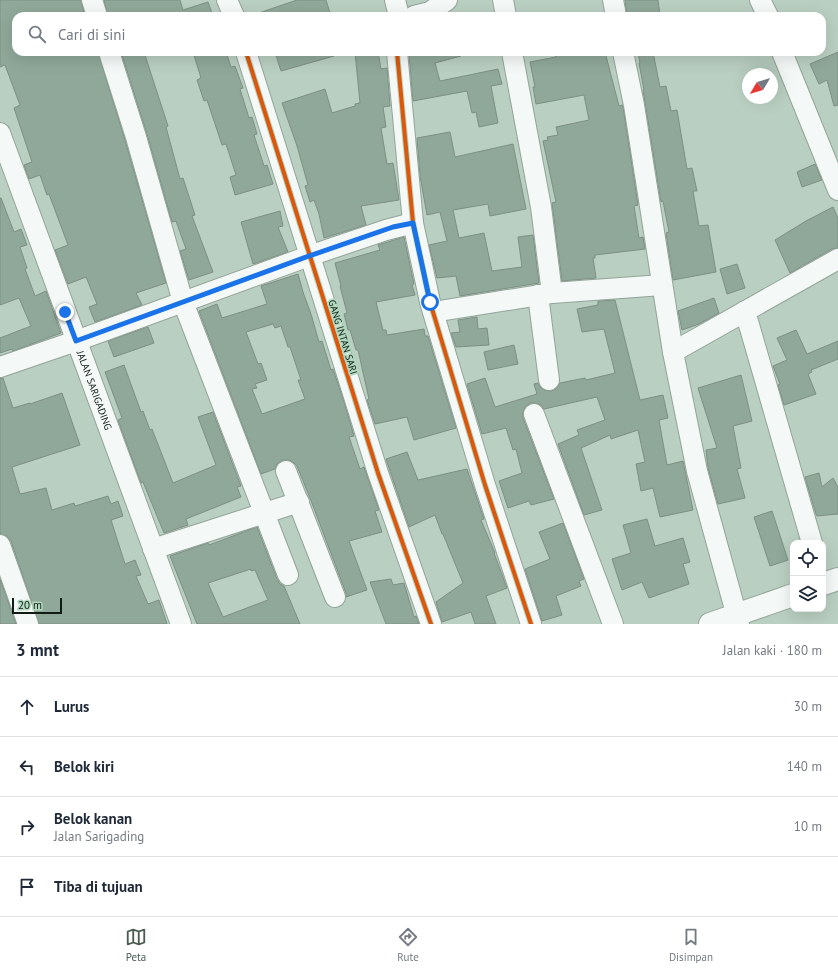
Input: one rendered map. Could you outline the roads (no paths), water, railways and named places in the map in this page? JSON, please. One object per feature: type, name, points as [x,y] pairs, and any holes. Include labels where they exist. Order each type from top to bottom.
[{"type":"street","points":[[92,0],[96,12]]},
{"type":"street","points":[[227,0],[232,12]]},
{"type":"street","points":[[395,0],[399,12]]},
{"type":"street","points":[[430,12],[447,0]]},
{"type":"street","points":[[503,0],[505,12]]},
{"type":"street","points":[[613,0],[615,12]]},
{"type":"street","points":[[760,0],[766,12]]},
{"type":"street","points":[[110,56],[136,137],[183,302],[288,575]]},
{"type":"street","name":"GANG INTAN SARI","points":[[247,56],[378,473],[432,624]]},
{"type":"street","points":[[397,56],[413,223],[433,312],[484,485],[531,624]]},
{"type":"street","points":[[513,56],[541,207],[549,380]]},
{"type":"street","points":[[624,56],[634,105],[673,352],[697,471],[738,619]]},
{"type":"street","points":[[784,56],[838,190]]},
{"type":"street","name":"JALAN SARIGADING","points":[[0,133],[181,624]]},
{"type":"street","points":[[0,367],[76,341],[309,256],[393,227],[413,223]]},
{"type":"street","points":[[673,352],[838,258]]},
{"type":"street","points":[[433,312],[545,294],[662,285]]},
{"type":"street","points":[[745,311],[811,540]]},
{"type":"street","points":[[534,414],[613,624]]},
{"type":"street","points":[[286,471],[335,597]]},
{"type":"street","points":[[153,549],[299,502]]},
{"type":"street","points":[[0,545],[28,624]]},
{"type":"street","points":[[826,583],[838,579]]},
{"type":"street","points":[[710,624],[738,619],[790,596]]}]
